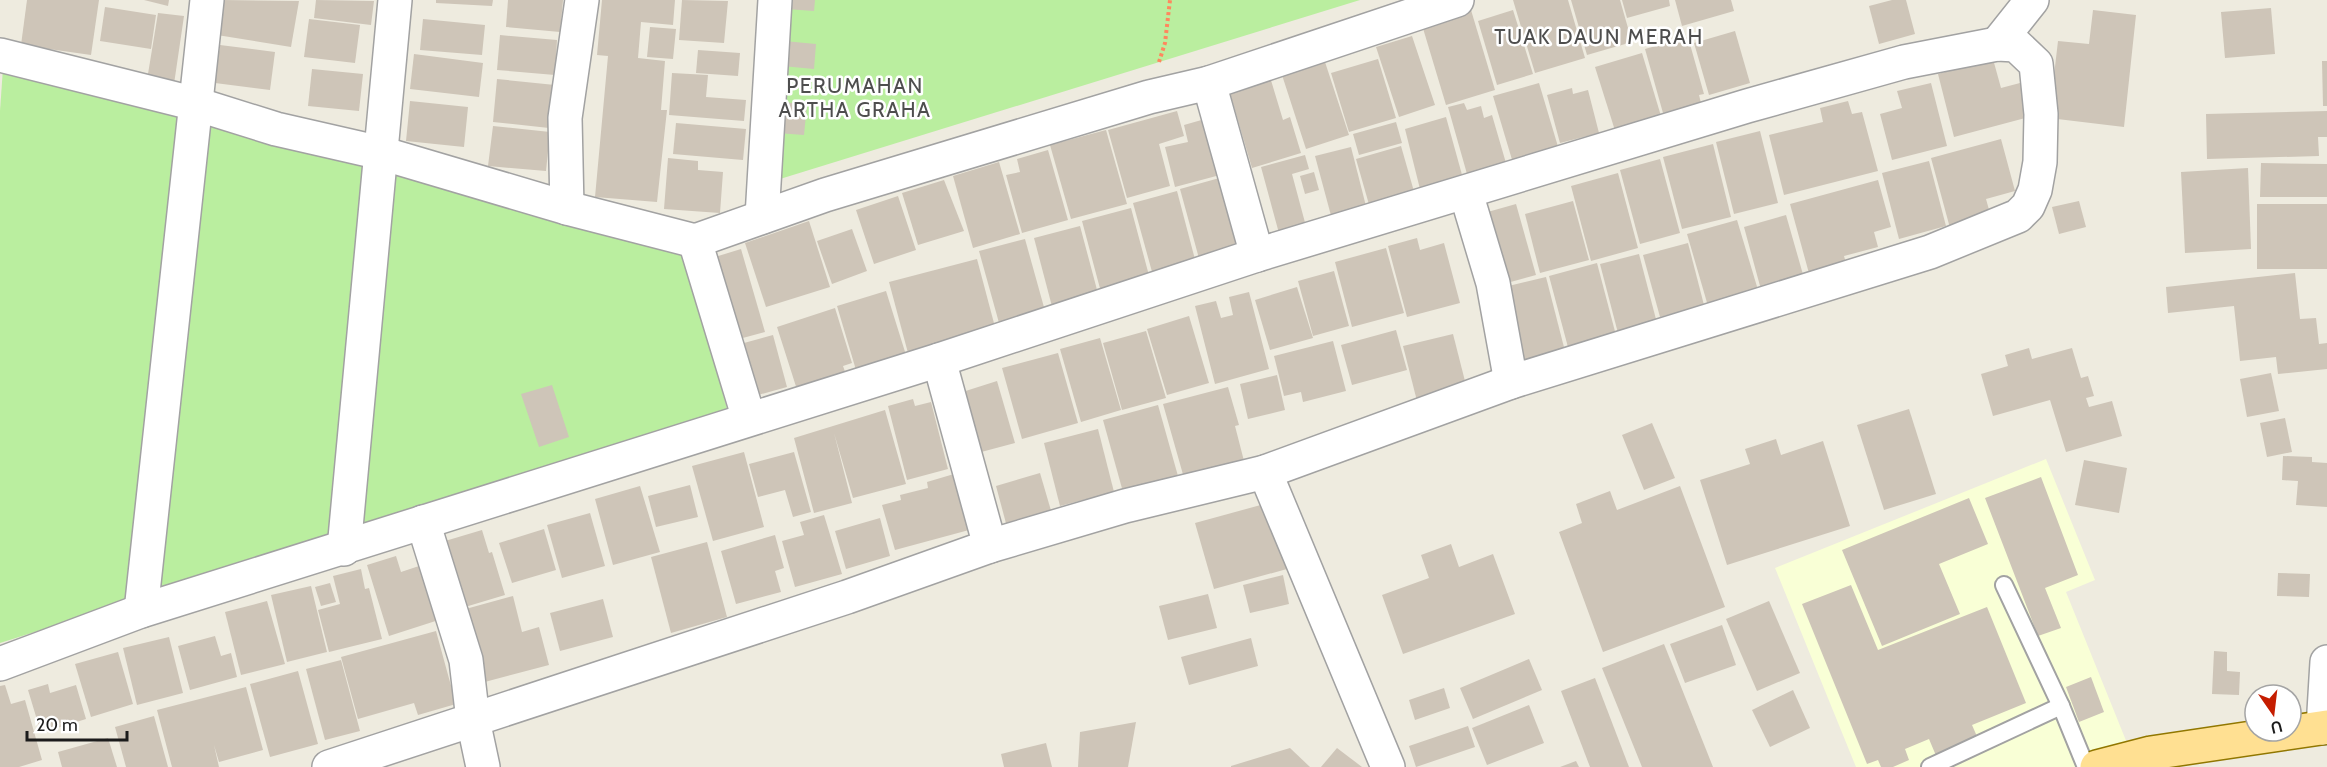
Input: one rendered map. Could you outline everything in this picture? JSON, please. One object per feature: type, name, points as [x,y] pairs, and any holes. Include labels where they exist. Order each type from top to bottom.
[{"type":"main road","points":[[2097,767],[2151,753],[2325,727]]},
{"type":"street","points":[[141,611],[207,0]]},
{"type":"street","points":[[344,549],[395,0]]},
{"type":"street","points":[[567,208],[565,118],[582,0]]},
{"type":"street","points":[[762,217],[775,0]]},
{"type":"street","points":[[0,55],[196,104],[276,129],[381,153],[567,208],[695,241],[825,195],[1149,97],[1209,83],[1457,0]]},
{"type":"street","points":[[1997,44],[2031,0]]},
{"type":"street","points":[[0,664],[141,611],[939,360],[1257,255],[1769,99],[1904,62],[1997,44],[2016,45],[2036,64],[2041,114],[2040,162],[2028,206],[2018,216],[1930,252],[1511,382],[1265,472],[1125,506],[990,546],[847,597],[329,767]]},
{"type":"street","points":[[1209,83],[1257,255]]},
{"type":"street","points":[[1466,193],[1493,283],[1511,382]]},
{"type":"street","points":[[695,241],[748,419]]},
{"type":"street","points":[[939,360],[990,546]]},
{"type":"street","points":[[1265,472],[1388,767]]},
{"type":"street","points":[[423,522],[466,660],[473,720],[483,767]]},
{"type":"street","points":[[2325,727],[2327,662]]},
{"type":"lane","points":[[2004,585],[2061,706],[2086,767]]},
{"type":"lane","points":[[1930,767],[2061,706]]},
{"type":"path","points":[[1149,97],[1165,43],[1170,0]]},
{"type":"shaded area","points":[[2046,459],[2095,580],[2066,592],[2129,748],[2082,767],[1856,767],[1775,568]]},
{"type":"green space","points":[[791,0],[1360,0],[780,179]]},
{"type":"green space","points":[[3,68],[684,249],[728,412],[0,643],[0,111]]},
{"type":"building","points":[[27,0],[99,0],[91,55],[21,45]]},
{"type":"building","points":[[144,0],[169,0],[168,6]]},
{"type":"building","points":[[223,0],[299,1],[291,47],[217,35]]},
{"type":"building","points":[[316,0],[374,1],[371,25],[314,18]]},
{"type":"building","points":[[436,0],[493,0],[492,6],[436,3]]},
{"type":"building","points":[[508,0],[563,0],[560,32],[506,27]]},
{"type":"building","points":[[602,0],[675,0],[673,25],[641,22],[638,58],[665,61],[661,110],[667,110],[657,202],[595,197],[608,56],[597,55]]},
{"type":"building","points":[[682,0],[728,1],[724,43],[679,40]]},
{"type":"building","points":[[786,0],[815,0],[814,11],[786,9]]},
{"type":"building","points":[[1513,0],[1568,0],[1585,58],[1535,73]]},
{"type":"building","points":[[1571,0],[1620,0],[1632,42],[1587,55]]},
{"type":"building","points":[[1622,0],[1669,0],[1670,6],[1627,18]]},
{"type":"building","points":[[1675,0],[1731,0],[1734,11],[1682,26]]},
{"type":"building","points":[[1892,0],[1906,0],[1915,34],[1879,44],[1869,6]]},
{"type":"building","points":[[105,7],[156,15],[151,49],[100,41]]},
{"type":"building","points":[[2271,8],[2275,54],[2225,58],[2221,12]]},
{"type":"building","points":[[1471,10],[1495,90],[1446,105],[1422,25]]},
{"type":"building","points":[[1513,10],[1533,74],[1497,85],[1478,21]]},
{"type":"building","points":[[2093,10],[2136,15],[2124,127],[2049,118],[2058,41],[2089,44]]},
{"type":"building","points":[[158,13],[184,16],[174,84],[147,80]]},
{"type":"building","points":[[309,19],[360,25],[355,63],[304,57]]},
{"type":"building","points":[[423,19],[485,25],[482,55],[420,50]]},
{"type":"building","points":[[650,27],[676,29],[673,59],[647,57]]},
{"type":"building","points":[[1735,31],[1750,83],[1709,95],[1694,43]]},
{"type":"building","points":[[500,35],[557,40],[555,75],[497,70]]},
{"type":"building","points":[[1412,36],[1435,105],[1399,117],[1376,47]]},
{"type":"building","points":[[1688,37],[1704,94],[1699,95],[1703,111],[1683,117],[1681,108],[1663,113],[1645,49]]},
{"type":"building","points":[[784,41],[816,44],[814,69],[782,66]]},
{"type":"building","points":[[220,45],[275,52],[270,90],[215,83]]},
{"type":"building","points":[[698,50],[740,53],[738,76],[696,73]]},
{"type":"building","points":[[1642,53],[1664,126],[1618,140],[1595,67]]},
{"type":"building","points":[[414,54],[483,63],[479,97],[410,89]]},
{"type":"building","points":[[1378,59],[1396,118],[1349,132],[1331,73]]},
{"type":"building","points":[[1993,59],[2001,88],[2020,83],[2029,117],[1954,137],[1938,74]]},
{"type":"building","points":[[2322,61],[2327,61],[2327,106],[2323,106]]},
{"type":"building","points":[[1325,62],[1349,135],[1306,149],[1282,75]]},
{"type":"building","points":[[312,69],[363,74],[359,111],[308,106]]},
{"type":"building","points":[[672,73],[708,75],[706,97],[746,100],[744,121],[669,115]]},
{"type":"building","points":[[1270,77],[1283,120],[1290,117],[1301,153],[1252,168],[1229,90]]},
{"type":"building","points":[[497,79],[555,85],[549,128],[493,122]]},
{"type":"building","points":[[1539,83],[1559,150],[1513,163],[1493,96]]},
{"type":"building","points":[[1931,83],[1947,146],[1892,160],[1880,114],[1902,108],[1897,91]]},
{"type":"building","points":[[1572,88],[1573,94],[1588,90],[1599,133],[1560,143],[1547,95]]},
{"type":"building","points":[[410,101],[468,107],[464,147],[406,141]]},
{"type":"building","points":[[1848,101],[1852,114],[1862,112],[1878,171],[1784,195],[1769,135],[1823,122],[1820,108]]},
{"type":"building","points":[[779,102],[807,104],[804,135],[777,133]]},
{"type":"building","points":[[1464,103],[1467,110],[1481,106],[1484,118],[1492,115],[1508,170],[1469,181],[1448,107]]},
{"type":"building","points":[[1177,111],[1184,136],[1159,144],[1170,186],[1127,198],[1108,130]]},
{"type":"building","points":[[2327,111],[2327,137],[2318,137],[2319,156],[2207,159],[2206,114]]},
{"type":"building","points":[[1446,117],[1464,182],[1421,193],[1405,129]]},
{"type":"building","points":[[1205,119],[1220,175],[1175,187],[1165,147],[1188,142],[1184,125]]},
{"type":"building","points":[[1396,122],[1402,143],[1359,155],[1353,134]]},
{"type":"building","points":[[676,123],[746,129],[743,160],[673,154]]},
{"type":"building","points":[[493,126],[550,132],[546,171],[488,166]]},
{"type":"building","points":[[1106,130],[1127,204],[1071,219],[1050,145]]},
{"type":"building","points":[[1760,131],[1778,203],[1734,214],[1716,142]]},
{"type":"building","points":[[2001,139],[2015,191],[1986,199],[1991,217],[1950,228],[1931,158]]},
{"type":"building","points":[[1713,144],[1731,217],[1682,229],[1663,157]]},
{"type":"building","points":[[1401,146],[1417,202],[1372,215],[1356,159]]},
{"type":"building","points":[[1351,147],[1368,214],[1333,223],[1315,156]]},
{"type":"building","points":[[1048,150],[1068,220],[1022,233],[1006,175],[1020,172],[1017,159]]},
{"type":"building","points":[[1305,155],[1309,169],[1292,174],[1307,230],[1280,237],[1261,167]]},
{"type":"building","points":[[668,158],[698,161],[698,170],[723,172],[720,213],[664,209]]},
{"type":"building","points":[[1660,159],[1680,233],[1640,244],[1620,170]]},
{"type":"building","points":[[1929,161],[1946,226],[1899,239],[1882,173]]},
{"type":"building","points":[[999,162],[1020,234],[973,248],[953,176]]},
{"type":"building","points":[[2261,163],[2327,164],[2327,197],[2260,197]]},
{"type":"building","points":[[2248,168],[2251,249],[2185,253],[2181,172]]},
{"type":"building","points":[[1314,172],[1319,190],[1305,194],[1300,176]]},
{"type":"building","points":[[1618,173],[1638,248],[1591,261],[1571,186]]},
{"type":"building","points":[[1223,177],[1243,250],[1200,262],[1180,189]]},
{"type":"building","points":[[944,180],[964,231],[918,245],[902,193]]},
{"type":"building","points":[[1878,180],[1891,227],[1874,232],[1878,247],[1844,256],[1847,267],[1810,277],[1790,204]]},
{"type":"building","points":[[1177,191],[1197,267],[1154,279],[1133,203]]},
{"type":"building","points":[[898,196],[916,250],[874,264],[856,210]]},
{"type":"building","points":[[1573,201],[1589,260],[1540,273],[1525,214]]},
{"type":"building","points":[[2079,201],[2086,227],[2059,234],[2052,207]]},
{"type":"building","points":[[1516,204],[1536,275],[1496,286],[1477,215]]},
{"type":"building","points":[[2257,204],[2327,204],[2327,269],[2257,269]]},
{"type":"building","points":[[1131,208],[1151,283],[1102,296],[1082,221]]},
{"type":"building","points":[[1786,215],[1806,285],[1763,297],[1744,227]]},
{"type":"building","points":[[1737,220],[1758,290],[1708,306],[1687,234]]},
{"type":"building","points":[[809,221],[830,287],[766,307],[745,243]]},
{"type":"building","points":[[1080,226],[1100,301],[1054,314],[1034,238]]},
{"type":"building","points":[[852,229],[867,271],[832,284],[817,241]]},
{"type":"building","points":[[1417,238],[1420,250],[1444,243],[1460,303],[1407,317],[1388,246]]},
{"type":"building","points":[[1025,239],[1047,318],[1001,330],[979,251]]},
{"type":"building","points":[[1688,243],[1704,305],[1660,317],[1643,255]]},
{"type":"building","points":[[1386,248],[1404,313],[1352,327],[1335,262]]},
{"type":"building","points":[[741,249],[765,332],[739,339],[715,257]]},
{"type":"building","points":[[1639,254],[1658,327],[1619,337],[1600,264]]},
{"type":"building","points":[[977,259],[995,327],[908,353],[889,282]]},
{"type":"building","points":[[1597,263],[1617,339],[1569,351],[1549,276]]},
{"type":"building","points":[[1334,271],[1349,326],[1313,336],[1298,281]]},
{"type":"building","points":[[2295,273],[2300,319],[2316,318],[2319,344],[2327,343],[2327,369],[2278,374],[2276,357],[2240,361],[2234,306],[2168,313],[2166,287]]},
{"type":"building","points":[[1546,277],[1567,359],[1517,371],[1496,289]]},
{"type":"building","points":[[1297,287],[1313,338],[1270,350],[1255,300]]},
{"type":"building","points":[[886,291],[906,355],[856,370],[837,306]]},
{"type":"building","points":[[1249,292],[1269,369],[1215,384],[1195,306],[1216,301],[1221,318],[1233,315],[1229,297]]},
{"type":"building","points":[[835,308],[852,363],[843,366],[849,383],[800,399],[777,327]]},
{"type":"building","points":[[1189,316],[1209,383],[1167,395],[1147,329]]},
{"type":"building","points":[[1396,330],[1407,370],[1352,385],[1341,345]]},
{"type":"building","points":[[1146,331],[1166,398],[1122,410],[1103,343]]},
{"type":"building","points":[[1453,334],[1467,389],[1417,401],[1403,346]]},
{"type":"building","points":[[773,335],[787,387],[758,395],[744,343]]},
{"type":"building","points":[[1100,338],[1121,410],[1081,422],[1060,349]]},
{"type":"building","points":[[1333,341],[1346,391],[1303,402],[1301,392],[1284,396],[1274,356]]},
{"type":"building","points":[[2029,348],[2032,359],[2072,348],[2081,378],[2088,376],[2094,396],[2086,398],[2089,407],[2112,401],[2122,436],[2066,452],[2050,400],[1993,416],[1981,374],[2008,366],[2005,355]]},
{"type":"building","points":[[1058,353],[1078,423],[1022,439],[1002,368]]},
{"type":"building","points":[[2271,373],[2279,411],[2247,417],[2240,379]]},
{"type":"building","points":[[1277,375],[1285,410],[1248,419],[1240,384]]},
{"type":"building","points":[[997,381],[1015,443],[970,455],[953,395]]},
{"type":"building","points":[[552,385],[569,437],[539,447],[521,394]]},
{"type":"building","points":[[1228,387],[1239,425],[1235,426],[1244,461],[1184,478],[1163,404]]},
{"type":"building","points":[[913,399],[915,406],[931,402],[948,469],[907,480],[888,406]]},
{"type":"building","points":[[1158,405],[1178,476],[1123,492],[1103,420]]},
{"type":"building","points":[[1909,409],[1936,494],[1884,510],[1857,425]]},
{"type":"building","points":[[885,410],[906,484],[853,498],[834,433],[852,503],[814,513],[794,438]]},
{"type":"building","points":[[2285,418],[2292,452],[2267,457],[2260,423]]},
{"type":"building","points":[[1652,423],[1675,478],[1644,490],[1622,435]]},
{"type":"building","points":[[1098,429],[1114,492],[1060,506],[1044,443]]},
{"type":"building","points":[[1776,439],[1781,455],[1823,441],[1850,526],[1727,565],[1700,480],[1750,464],[1745,449]]},
{"type":"building","points":[[744,452],[764,527],[713,541],[692,466]]},
{"type":"building","points":[[794,452],[811,512],[793,517],[785,490],[758,497],[749,464]]},
{"type":"building","points":[[2283,456],[2312,457],[2312,462],[2327,463],[2327,507],[2296,505],[2298,481],[2282,480]]},
{"type":"building","points":[[2084,460],[2127,468],[2119,513],[2075,505]]},
{"type":"building","points":[[1040,473],[1052,514],[1007,527],[996,486]]},
{"type":"building","points":[[954,474],[969,530],[895,550],[882,505],[901,500],[900,495],[928,488],[927,482]]},
{"type":"building","points":[[2041,477],[2078,575],[2045,588],[2061,628],[2038,636],[1985,498]]},
{"type":"building","points":[[690,485],[698,517],[656,527],[648,496]]},
{"type":"building","points":[[640,486],[660,552],[613,565],[595,499]]},
{"type":"building","points":[[1680,486],[1725,607],[1603,652],[1559,532],[1582,523],[1576,504],[1610,491],[1617,510]]},
{"type":"building","points":[[1969,498],[1988,544],[1939,564],[1960,614],[1882,646],[1842,550]]},
{"type":"building","points":[[1268,503],[1287,569],[1214,589],[1195,523]]},
{"type":"building","points":[[590,513],[605,566],[562,578],[547,525]]},
{"type":"building","points":[[824,515],[842,574],[795,587],[782,541],[804,535],[800,522]]},
{"type":"building","points":[[880,518],[890,556],[846,569],[835,531]]},
{"type":"building","points":[[544,529],[556,570],[512,583],[499,543]]},
{"type":"building","points":[[482,530],[489,553],[492,552],[505,595],[455,610],[435,544]]},
{"type":"building","points":[[775,535],[784,568],[775,571],[781,592],[736,604],[721,551]]},
{"type":"building","points":[[707,542],[727,617],[671,633],[651,557]]},
{"type":"building","points":[[1451,544],[1459,567],[1493,554],[1515,614],[1403,654],[1382,595],[1429,578],[1421,555]]},
{"type":"building","points":[[396,556],[401,572],[431,562],[448,617],[389,636],[367,565]]},
{"type":"building","points":[[361,569],[365,589],[369,588],[382,639],[329,652],[318,610],[340,604],[333,576]]},
{"type":"building","points":[[2278,573],[2310,574],[2309,597],[2277,596]]},
{"type":"building","points":[[1283,575],[1289,604],[1250,613],[1243,585]]},
{"type":"building","points":[[330,583],[336,602],[321,606],[315,587]]},
{"type":"building","points":[[1851,585],[1878,650],[1987,607],[2026,703],[1972,725],[1979,741],[1937,758],[1929,739],[1905,749],[1909,760],[1893,767],[1881,767],[1878,760],[1867,764],[1802,604]]},
{"type":"building","points":[[311,586],[327,652],[287,662],[271,595]]},
{"type":"building","points":[[1208,594],[1217,628],[1168,640],[1159,606]]},
{"type":"building","points":[[513,596],[522,632],[539,627],[549,665],[481,683],[462,610]]},
{"type":"building","points":[[603,599],[613,637],[560,651],[550,613]]},
{"type":"building","points":[[267,601],[285,664],[241,675],[225,612]]},
{"type":"building","points":[[1769,601],[1800,673],[1757,691],[1726,619]]},
{"type":"building","points":[[1722,625],[1736,665],[1685,683],[1670,644]]},
{"type":"building","points":[[436,631],[456,704],[418,715],[414,703],[358,719],[341,657]]},
{"type":"building","points":[[215,636],[221,656],[231,653],[237,677],[190,690],[178,646]]},
{"type":"building","points":[[169,637],[183,693],[137,705],[123,648]]},
{"type":"building","points":[[1251,638],[1258,666],[1189,685],[1181,657]]},
{"type":"building","points":[[1664,644],[1713,767],[1642,767],[1602,668]]},
{"type":"building","points":[[2214,651],[2227,652],[2227,671],[2240,672],[2239,695],[2212,694]]},
{"type":"building","points":[[118,652],[133,704],[91,717],[75,664]]},
{"type":"building","points":[[1529,659],[1542,690],[1473,719],[1460,688]]},
{"type":"building","points":[[341,660],[360,731],[325,740],[306,669]]},
{"type":"building","points":[[298,671],[318,744],[270,757],[250,684]]},
{"type":"building","points":[[2091,677],[2104,712],[2079,722],[2066,687]]},
{"type":"building","points":[[1595,678],[1629,767],[1590,767],[1561,691]]},
{"type":"building","points":[[48,684],[50,693],[76,685],[86,719],[41,733],[28,690]]},
{"type":"building","points":[[5,685],[11,704],[25,700],[42,760],[19,767],[0,767],[0,686]]},
{"type":"building","points":[[246,687],[263,750],[219,762],[214,745],[219,767],[172,767],[157,710]]},
{"type":"building","points":[[1444,688],[1450,708],[1415,720],[1409,700]]},
{"type":"building","points":[[1793,690],[1810,728],[1770,747],[1752,710]]},
{"type":"building","points":[[1529,705],[1544,743],[1487,765],[1472,728]]},
{"type":"building","points":[[154,716],[168,767],[126,767],[115,727]]},
{"type":"building","points":[[1136,722],[1128,767],[1078,767],[1080,732]]},
{"type":"building","points":[[1468,726],[1475,747],[1416,767],[1409,746]]},
{"type":"building","points":[[108,738],[117,767],[62,767],[58,752]]},
{"type":"building","points":[[1046,743],[1052,767],[1004,767],[1001,754]]},
{"type":"building","points":[[1290,748],[1310,767],[1231,767],[1231,766]]},
{"type":"building","points":[[1337,748],[1362,767],[1321,767]]},
{"type":"building","points":[[1576,761],[1579,767],[1560,767]]},
{"type":"district","name":"TUAK DAUN MERAH","points":[[1599,37]]},
{"type":"district","name":"PERUMAHAN ARTHA GRAHA","points":[[855,98]]}]
